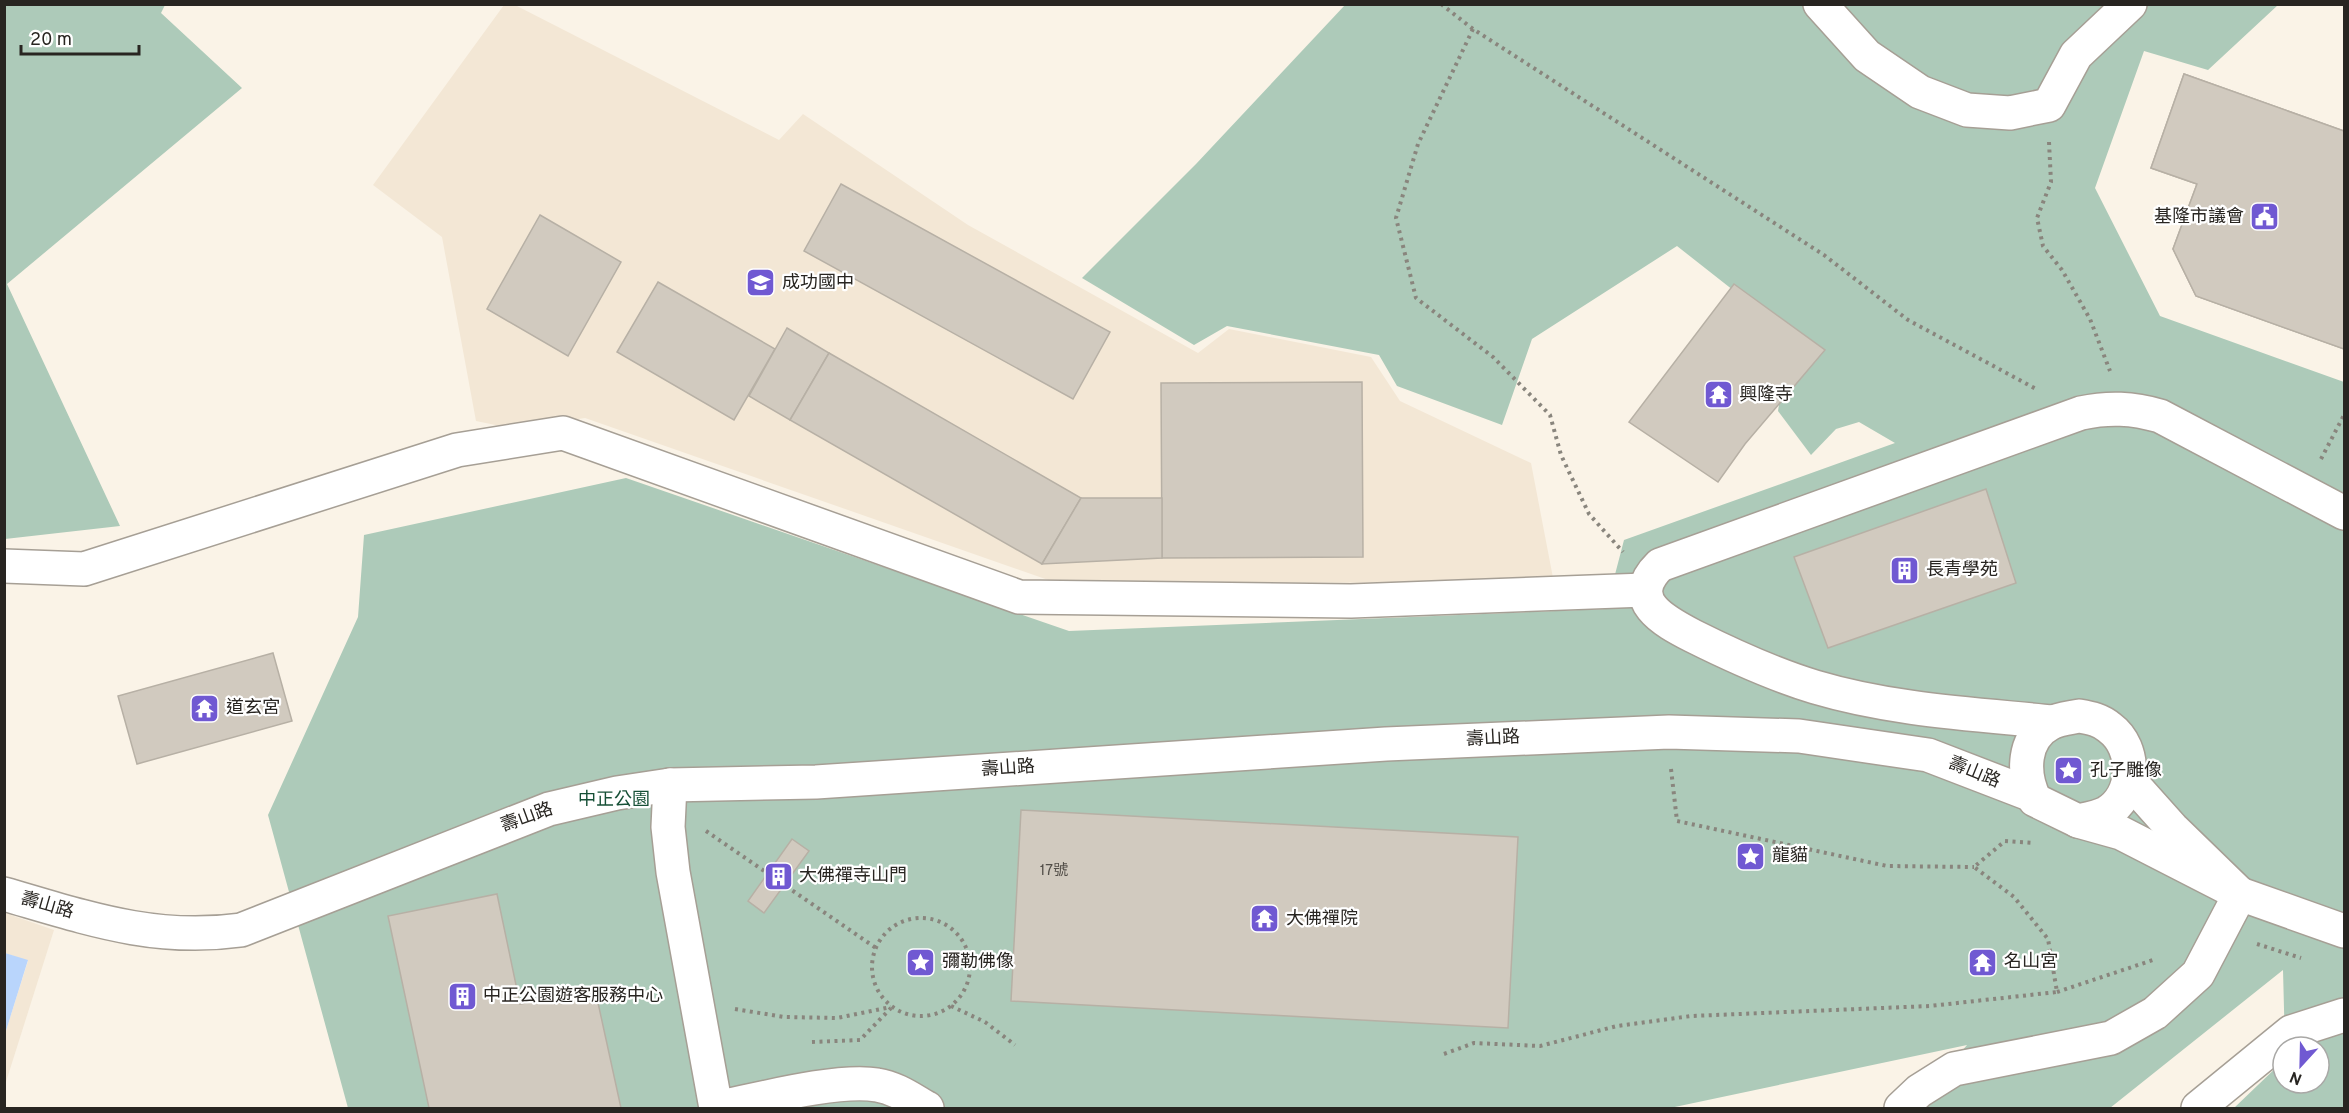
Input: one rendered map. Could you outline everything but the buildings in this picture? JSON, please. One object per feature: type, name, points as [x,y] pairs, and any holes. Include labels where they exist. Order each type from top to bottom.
[{"type":"street","points":[[1820,4],[1867,56],[1920,92],[1967,110],[2010,113],[2049,105],[2076,56],[2130,4]]},
{"type":"street","points":[[2078,821],[2106,813],[2118,802],[2130,781],[2128,756],[2122,741],[2111,728],[2097,720],[2079,716],[2053,722],[1907,706],[1816,687],[1758,668],[1671,624],[1656,614],[1647,600],[1647,585],[1660,565],[2094,410],[2136,410],[2160,416],[2344,513]]},
{"type":"street","points":[[4,566],[84,569],[458,450],[563,433],[1019,597],[1351,601],[1647,585]]},
{"type":"street","points":[[2053,722],[2033,741],[2026,758],[2026,776],[2032,795],[2039,803],[2078,821],[2121,833],[2240,894],[2344,931]]},
{"type":"street","name":"壽山路","points":[[4,894],[130,928],[169,934],[205,935],[241,930],[549,809],[616,793],[670,785],[816,782],[1386,744],[1669,732],[1799,736],[1928,755],[2032,795]]},
{"type":"street","points":[[2130,781],[2172,828],[2240,894]]},
{"type":"street","points":[[670,785],[668,827],[695,1005],[716,1108],[851,1083],[877,1085],[897,1091],[927,1108]]},
{"type":"street","points":[[1901,1108],[1919,1091],[1954,1069],[2111,1038],[2155,1013],[2198,974],[2240,894]]},
{"type":"street","points":[[2198,1108],[2291,1032],[2344,1015]]},
{"type":"path","points":[[1441,4],[1473,29],[1824,255],[1908,320],[2094,410],[2120,384],[2111,372],[2090,319],[2062,270],[2043,246],[2037,218],[2051,182],[2048,150],[2051,126],[2049,105]]},
{"type":"path","points":[[1473,29],[1418,144],[1396,218],[1416,298],[1492,357],[1550,415],[1561,455],[1589,514],[1647,585]]},
{"type":"path","points":[[2304,492],[2344,415]]},
{"type":"path","points":[[1671,767],[1677,821],[1887,866],[1974,867],[2014,897],[2048,939],[2057,992]]},
{"type":"path","points":[[668,827],[699,826],[876,948]]},
{"type":"path","points":[[1974,867],[2005,841],[2039,843]]},
{"type":"path","points":[[930,920],[946,926],[958,936],[966,949],[970,964],[968,980],[962,994],[951,1006],[938,1013],[922,1016],[907,1014],[892,1007],[880,995],[873,980],[872,964],[876,948],[885,934],[906,921],[930,920]]},
{"type":"path","points":[[1444,1054],[1474,1043],[1540,1046],[1617,1026],[1691,1016],[1930,1006],[2057,992],[2158,958]]},
{"type":"path","points":[[695,1005],[784,1017],[837,1018],[892,1007]]},
{"type":"path","points":[[951,1006],[985,1022],[1015,1045]]},
{"type":"path","points":[[812,1042],[860,1040],[892,1007]]},
{"type":"shaded area","name":"成功國中","points":[[504,5],[515,5],[779,140],[803,114],[968,225],[1198,353],[1229,329],[1371,357],[1400,401],[1531,463],[1554,583],[1054,582],[585,418],[515,429],[476,421],[442,237],[373,185]]},
{"type":"shaded area","points":[[5,913],[54,930],[5,1085],[5,1034],[28,961],[5,953]]},
{"type":"green space","points":[[4,5],[165,5],[161,13],[242,88],[7,284],[120,526],[5,539]]},
{"type":"green space","name":"中正公園","points":[[1345,5],[2278,5],[2208,70],[2144,51],[2095,188],[2160,316],[2344,382],[2344,1108],[2234,1108],[2271,1073],[2271,1095],[2331,1095],[2331,1035],[2285,1035],[2283,970],[2110,1108],[1914,1108],[1967,1045],[1670,1108],[348,1108],[268,815],[358,617],[364,535],[626,478],[1069,631],[1606,609],[1624,540],[1895,443],[1859,422],[1836,429],[1811,455],[1778,411],[1790,335],[1677,246],[1532,339],[1502,425],[1397,386],[1379,355],[1227,326],[1194,345],[1082,278],[1196,164]]},
{"type":"water","points":[[4,953],[28,960],[5,1034]]},
{"type":"place","name":"基隆市議會","points":[[2265,217]]},
{"type":"place","name":"成功國中","points":[[761,283]]},
{"type":"place","name":"興隆寺","points":[[1718,395]]},
{"type":"place","name":"長青學苑","points":[[1905,570]]},
{"type":"place","name":"道玄宮","points":[[205,708]]},
{"type":"place","name":"孔子雕像","points":[[2069,771]]},
{"type":"place","name":"龍貓","points":[[1751,856]]},
{"type":"place","name":"大佛禪寺山門","points":[[778,876]]},
{"type":"place","name":"大佛禪院","points":[[1265,919]]},
{"type":"place","name":"彌勒佛像","points":[[921,962]]},
{"type":"place","name":"名山宮","points":[[1983,962]]},
{"type":"place","name":"中正公園遊客服務中心","points":[[462,996]]}]
